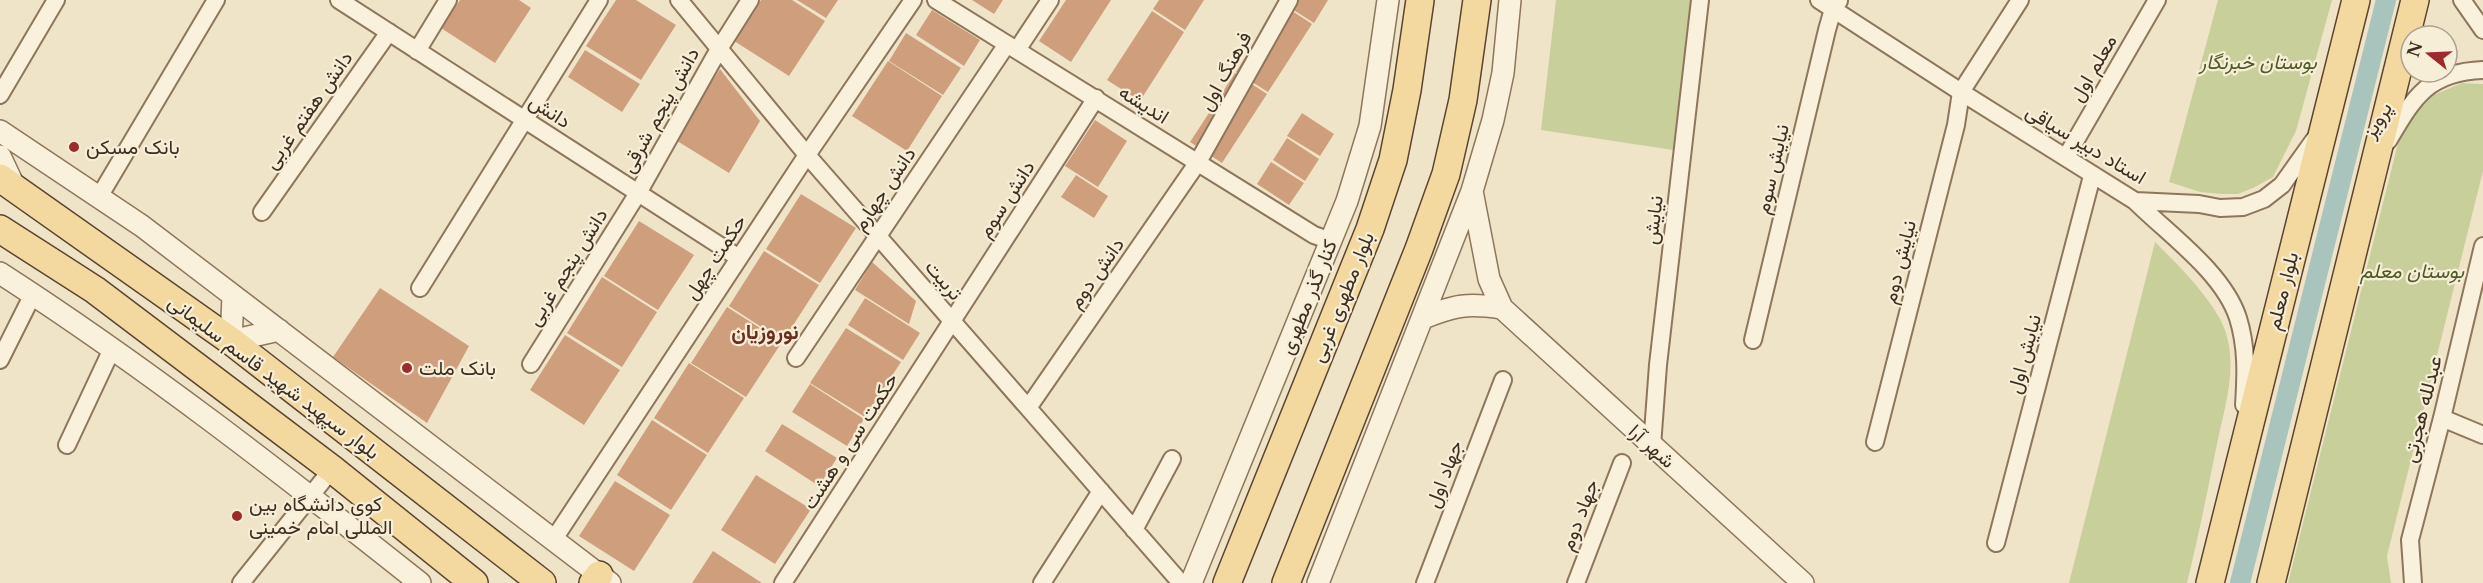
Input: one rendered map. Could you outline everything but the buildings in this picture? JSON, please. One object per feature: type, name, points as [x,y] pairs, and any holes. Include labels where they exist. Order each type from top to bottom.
[{"type":"main road","name":"بلوار مطهری غربی","points":[[1227,583],[1370,229],[1393,160],[1407,90],[1420,0]]},
{"type":"main road","points":[[1286,583],[1419,249],[1446,174],[1463,100],[1478,0]]},
{"type":"main road","name":"بلوار معلم","points":[[2210,583],[2356,0]]},
{"type":"main road","points":[[2271,583],[2415,0]]},
{"type":"main road","name":"بلوار سپهبد شهید قاسم سلیمانی","points":[[7,182],[231,341],[542,583]]},
{"type":"main road","name":"بلوار سپهبد شهید قاسم سلیمانی","points":[[0,229],[95,290],[332,469],[474,583]]},
{"type":"street","points":[[0,95],[56,0]]},
{"type":"street","points":[[99,197],[216,0]]},
{"type":"street","name":"دانش","points":[[339,0],[739,258]]},
{"type":"street","points":[[417,51],[448,0]]},
{"type":"street","points":[[420,288],[599,0]]},
{"type":"street","name":"تربیت","points":[[679,0],[807,155],[1181,583]]},
{"type":"street","name":"دانش پنجم شرقی","points":[[638,193],[719,49],[750,0]]},
{"type":"street","name":"حکمت چهل","points":[[554,539],[807,155],[913,0]]},
{"type":"street","name":"اندیشه","points":[[936,0],[1314,235],[1331,241]]},
{"type":"street","name":"دانش چهارم","points":[[796,358],[878,236],[1012,47],[1050,0]]},
{"type":"street","name":"فرهنگ اول","points":[[1198,162],[1289,0]]},
{"type":"street","name":"کنار گذر مطهری","points":[[1191,583],[1347,201],[1370,126],[1388,0]]},
{"type":"street","points":[[1318,583],[1472,191],[1493,120],[1503,73],[1510,0]]},
{"type":"street","name":"نيايش","points":[[1652,446],[1658,364],[1700,0]]},
{"type":"street","points":[[1961,92],[2020,0]]},
{"type":"street","name":"معلم اول","points":[[2066,157],[2157,0]]},
{"type":"street","points":[[2462,0],[2483,30]]},
{"type":"street","name":"استاد دبیر سیاقی","points":[[1831,3],[1961,92],[2135,201],[2199,204],[2220,208],[2242,207],[2264,200],[2282,185],[2325,121]]},
{"type":"street","name":"نیایش سوم","points":[[1753,340],[1831,3]]},
{"type":"street","name":"دانش هفتم غربی","points":[[262,212],[389,32]]},
{"type":"street","name":"پرویز","points":[[2374,168],[2404,114],[2418,96],[2434,82],[2453,72],[2483,70]]},
{"type":"street","name":"نیایش دوم","points":[[1875,442],[1956,125],[1961,92]]},
{"type":"street","name":"دانش سوم","points":[[953,322],[1096,98]]},
{"type":"street","points":[[0,131],[142,226],[554,539],[601,580]]},
{"type":"street","points":[[0,156],[7,182]]},
{"type":"street","name":"دانش دوم","points":[[1028,408],[1198,162]]},
{"type":"street","name":"نیایش اول","points":[[1996,543],[2092,176]]},
{"type":"street","points":[[1423,318],[1457,305],[1502,308],[1490,279],[1472,191]]},
{"type":"street","name":"دانش پنجم غربی","points":[[531,364],[638,193]]},
{"type":"street","points":[[2135,201],[2207,269],[2238,316],[2247,373],[2243,448]]},
{"type":"street","name":"عبدلله هجرتی","points":[[2413,583],[2410,540],[2483,246]]},
{"type":"street","points":[[0,273],[112,350],[310,496],[420,583]]},
{"type":"street","points":[[0,360],[33,294]]},
{"type":"street","points":[[233,296],[231,341],[279,330]]},
{"type":"street","name":"شهر آرا","points":[[1502,308],[1803,583]]},
{"type":"street","name":"حکمت سی و هشت","points":[[783,583],[953,322]]},
{"type":"street","points":[[67,445],[112,350]]},
{"type":"street","name":"جهاد اول","points":[[1425,583],[1503,380]]},
{"type":"street","points":[[2442,418],[2483,435]]},
{"type":"street","points":[[1134,530],[1172,459]]},
{"type":"street","name":"جهاد دوم","points":[[1576,583],[1622,463]]},
{"type":"street","points":[[241,583],[332,469]]},
{"type":"street","points":[[1042,583],[1101,491]]},
{"type":"green space","points":[[1556,0],[1691,0],[1673,150],[1541,130]]},
{"type":"green space","name":"بوستان خبرنگار","points":[[2218,0],[2332,0],[2296,131],[2273,177],[2238,194],[2200,192],[2169,182]]},
{"type":"green space","name":"بوستان معلم","points":[[2462,83],[2483,84],[2483,171],[2387,556],[2391,583],[2288,583],[2399,139],[2427,98]]},
{"type":"green space","points":[[2155,242],[2190,278],[2213,308],[2220,319],[2230,351],[2231,367],[2227,400],[2187,583],[2069,583]]},
{"type":"waterway","points":[[2240,583],[2386,0]]},
{"type":"place","name":"بانک مسکن","points":[[74,147]]},
{"type":"place","name":"بانک ملت","points":[[407,368]]},
{"type":"place","name":"کوی دانشگاه بین المللی امام خمینی","points":[[237,516]]},
{"type":"district","name":"نوروزیان","points":[[765,332]]}]
